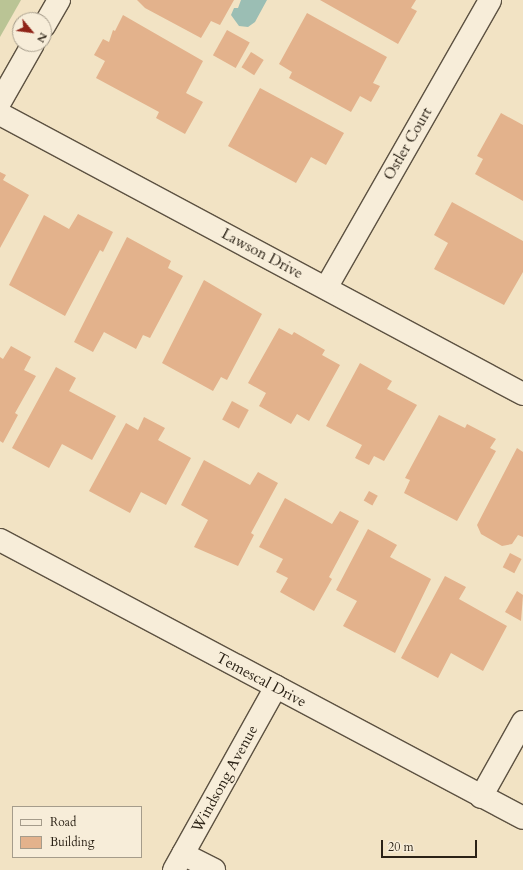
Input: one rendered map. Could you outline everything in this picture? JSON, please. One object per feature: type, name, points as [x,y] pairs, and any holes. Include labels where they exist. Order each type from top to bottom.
[{"type":"street","points":[[52,12],[59,0]]},
{"type":"street","name":"Ostler Court","points":[[326,288],[490,0]]},
{"type":"street","points":[[0,102],[29,52]]},
{"type":"street","name":"Lawson Drive","points":[[0,114],[523,394]]},
{"type":"street","name":"Temescal Drive","points":[[0,540],[480,797],[523,818]]},
{"type":"street","name":"Windsong Avenue","points":[[179,862],[276,687]]},
{"type":"street","points":[[480,797],[523,722]]},
{"type":"street","points":[[179,862],[214,870]]},
{"type":"green space","points":[[0,0],[21,0],[14,12],[12,12],[12,16],[0,37]]},
{"type":"water","points":[[241,0],[267,0],[255,22],[248,27],[239,26],[231,15],[234,8],[238,8]]},
{"type":"building","points":[[137,0],[234,0],[220,25],[211,21],[201,38],[145,8]]},
{"type":"building","points":[[320,0],[416,0],[411,8],[417,11],[398,44]]},
{"type":"building","points":[[307,13],[387,57],[373,83],[380,86],[371,102],[360,96],[351,112],[289,78],[292,72],[279,64]]},
{"type":"building","points":[[123,15],[203,61],[186,93],[203,102],[185,134],[156,118],[159,112],[96,78],[105,61],[94,55],[103,39],[109,42],[113,30],[115,31]]},
{"type":"building","points":[[227,30],[250,43],[236,68],[213,55]]},
{"type":"building","points":[[251,52],[264,60],[254,75],[241,67]]},
{"type":"building","points":[[260,88],[344,133],[326,165],[311,157],[296,183],[228,146]]},
{"type":"building","points":[[501,113],[523,125],[523,201],[475,174],[483,159],[477,156]]},
{"type":"building","points":[[0,172],[6,175],[3,180],[29,195],[0,248]]},
{"type":"building","points":[[452,202],[523,241],[523,272],[504,305],[434,269],[448,243],[434,235]]},
{"type":"building","points":[[78,214],[113,232],[103,252],[100,250],[65,316],[9,285],[44,215],[69,229]]},
{"type":"building","points":[[127,237],[171,261],[168,268],[183,276],[150,338],[143,335],[136,349],[104,332],[93,352],[74,342]]},
{"type":"building","points":[[204,280],[262,314],[227,380],[221,377],[213,391],[162,363]]},
{"type":"building","points":[[279,328],[292,335],[294,332],[325,350],[322,355],[340,365],[309,421],[297,414],[291,424],[259,406],[266,393],[248,383]]},
{"type":"building","points":[[11,346],[31,357],[24,370],[36,376],[15,413],[18,415],[3,443],[0,441],[0,357],[3,359]]},
{"type":"building","points":[[360,363],[392,381],[387,389],[417,405],[384,461],[374,456],[369,465],[355,458],[362,445],[326,426]]},
{"type":"building","points":[[56,367],[76,378],[69,391],[116,416],[92,460],[62,444],[49,468],[12,448]]},
{"type":"building","points":[[232,401],[249,410],[239,428],[222,420]]},
{"type":"building","points":[[439,415],[465,428],[467,424],[496,439],[490,448],[496,451],[457,521],[404,493],[410,480],[405,478]]},
{"type":"building","points":[[144,417],[165,428],[158,440],[191,458],[166,505],[141,492],[130,513],[89,491],[126,423],[138,430]]},
{"type":"building","points":[[517,448],[523,452],[523,537],[518,535],[512,544],[502,546],[481,534],[477,525]]},
{"type":"building","points":[[204,460],[250,485],[258,472],[278,483],[251,533],[254,535],[238,566],[194,547],[208,520],[181,505]]},
{"type":"building","points":[[369,491],[378,496],[372,505],[364,501]]},
{"type":"building","points":[[285,498],[332,524],[340,511],[359,521],[329,577],[332,579],[314,611],[280,592],[288,578],[276,572],[283,559],[259,547]]},
{"type":"building","points":[[368,529],[397,545],[390,557],[431,579],[395,653],[343,626],[357,601],[336,590]]},
{"type":"building","points":[[510,553],[522,559],[514,573],[503,567]]},
{"type":"building","points":[[445,576],[466,587],[459,599],[507,626],[483,671],[451,653],[438,678],[401,658]]},
{"type":"building","points":[[517,591],[523,595],[521,621],[505,612]]}]
